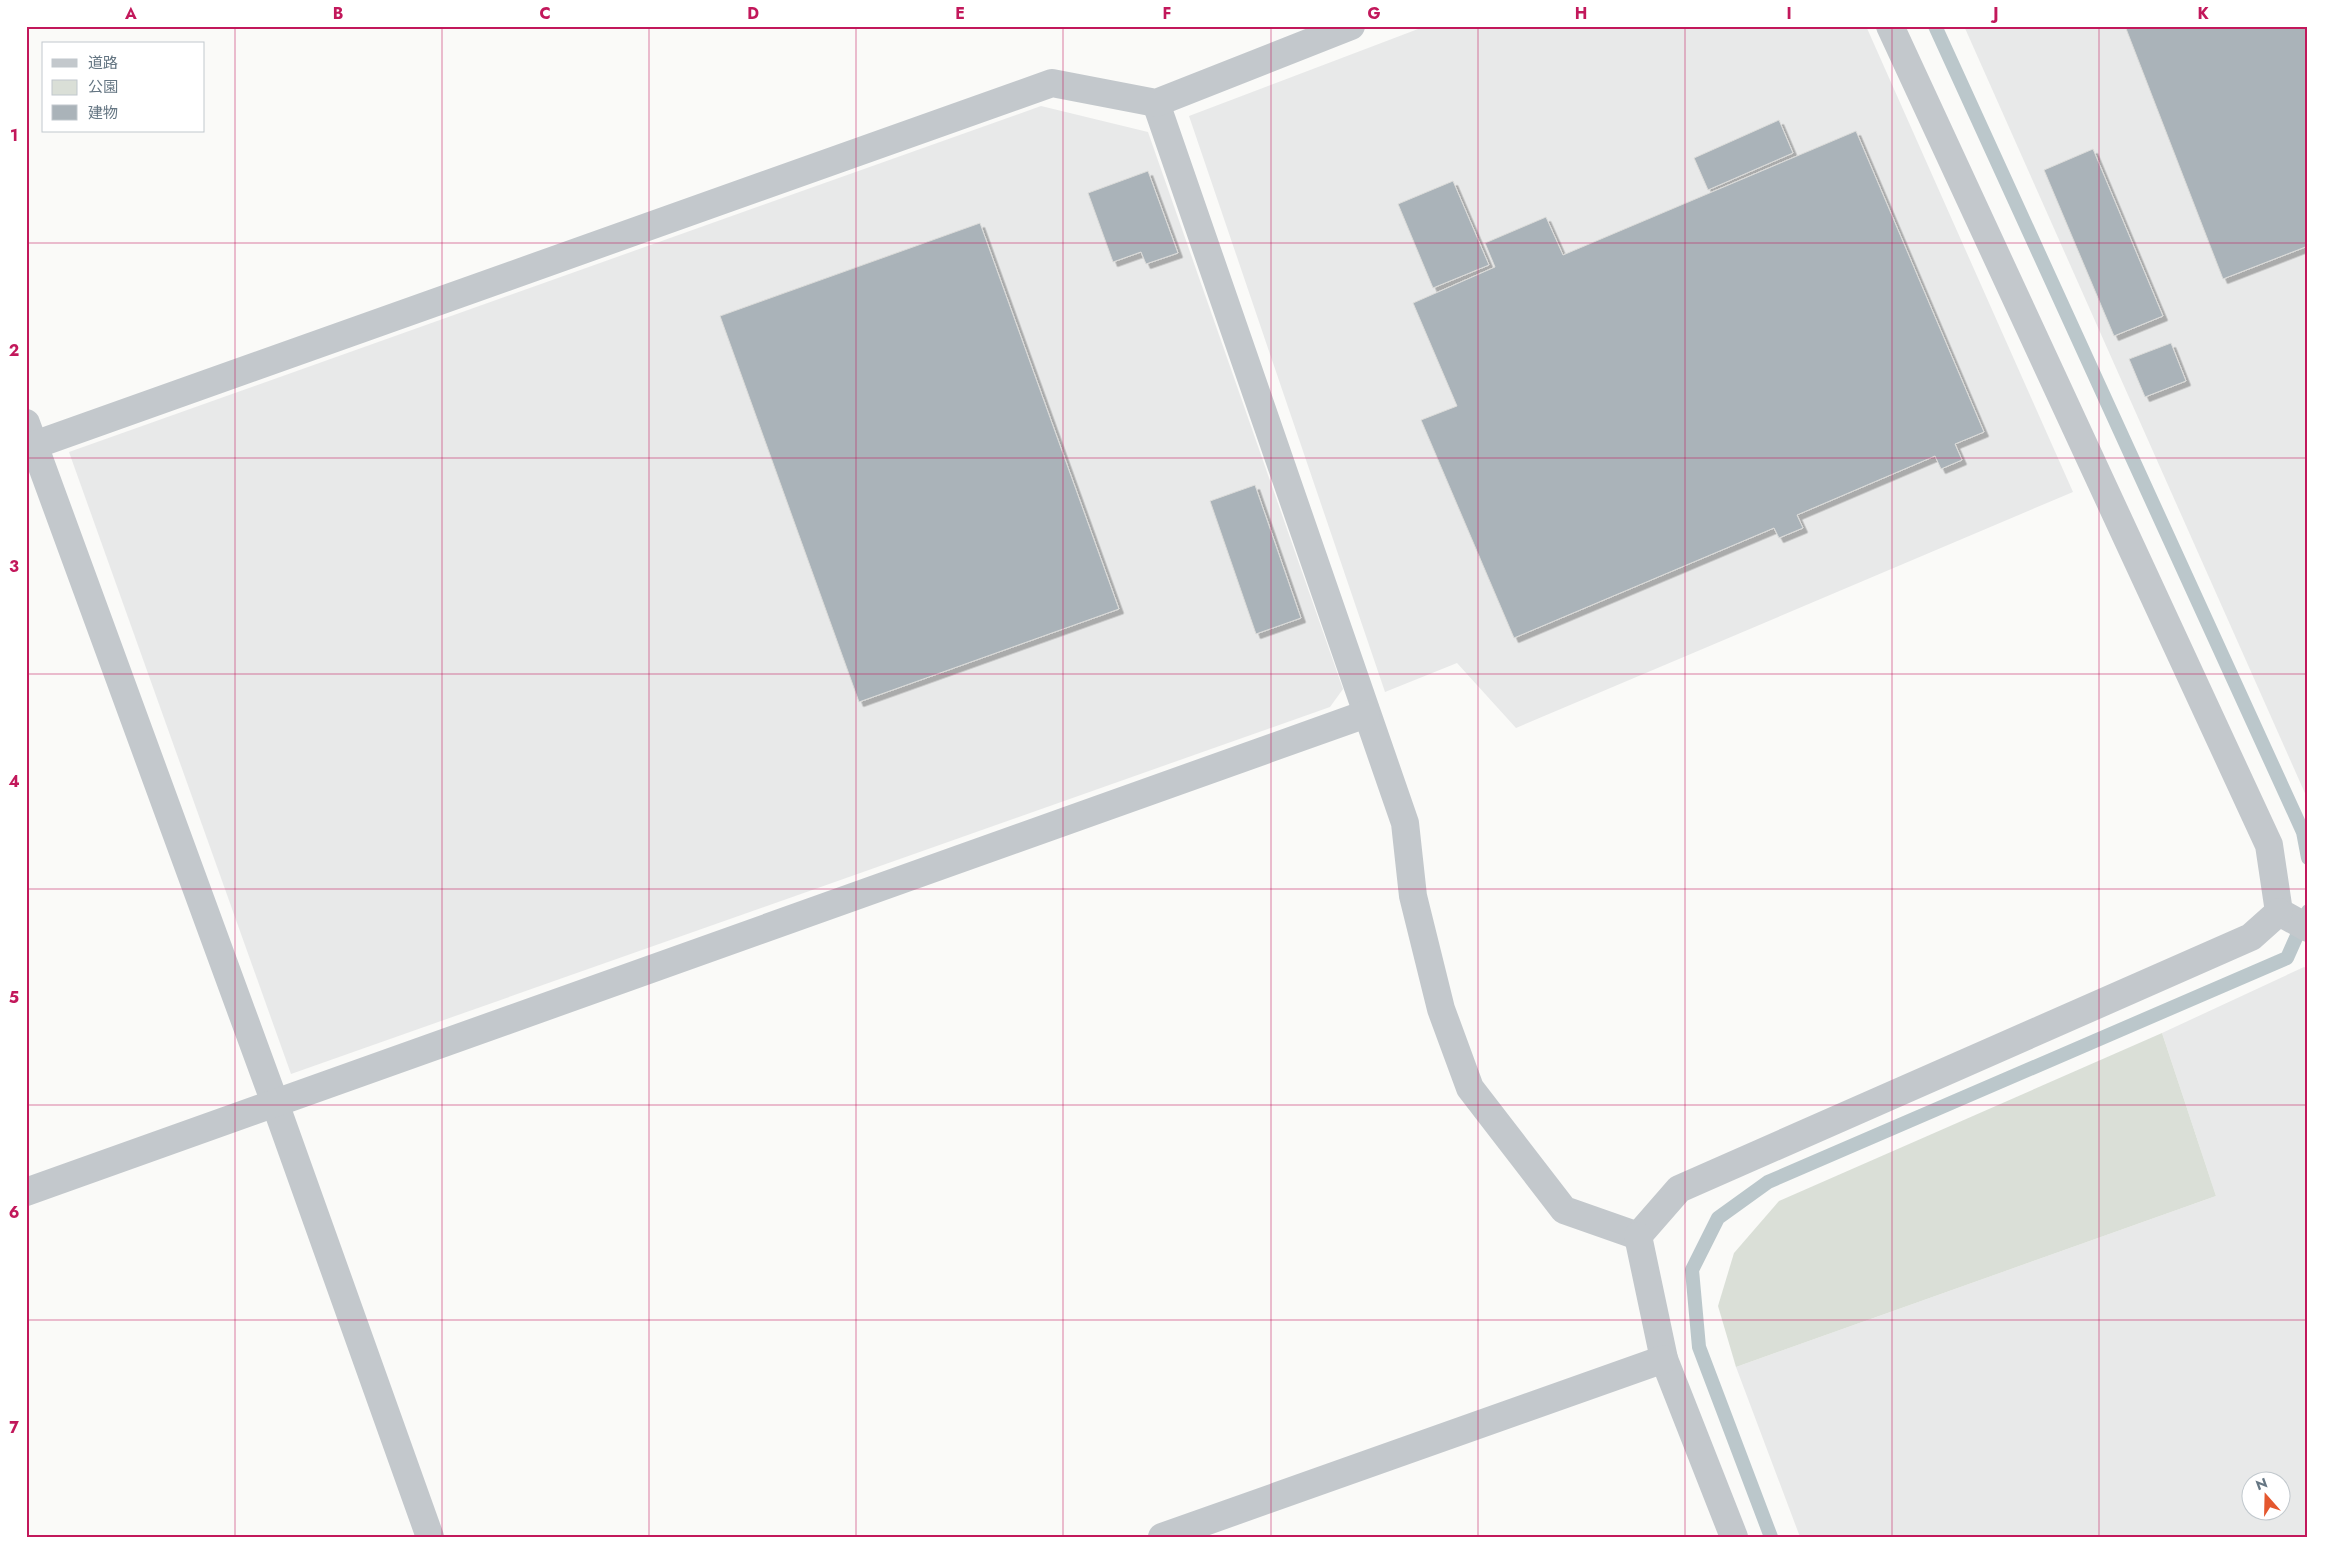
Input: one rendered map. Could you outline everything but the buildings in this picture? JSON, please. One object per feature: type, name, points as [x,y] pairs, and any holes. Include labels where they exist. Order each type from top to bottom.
[{"type":"street","points":[[430,1537],[275,1103],[29,439],[1052,83],[1156,103],[1351,26]]},
{"type":"street","points":[[1890,26],[2269,845],[2279,912]]},
{"type":"street","points":[[1156,103],[1405,823],[1413,896],[1440,1009],[1470,1088],[1564,1210],[1638,1236]]},
{"type":"street","points":[[26,1192],[1366,714]]},
{"type":"street","points":[[2279,912],[2308,928]]},
{"type":"street","points":[[1638,1236],[1679,1189],[2251,937],[2279,912]]},
{"type":"street","points":[[1638,1236],[1664,1359],[1734,1537]]},
{"type":"street","points":[[1162,1537],[1664,1359]]},
{"type":"shaded area","points":[[1426,26],[1866,26],[2073,492],[1516,728],[1457,663],[1385,692],[1189,116]]},
{"type":"shaded area","points":[[1964,26],[2308,26],[2308,800]]},
{"type":"shaded area","points":[[1041,106],[1148,132],[1343,689],[1330,707],[291,1074],[69,452]]},
{"type":"shaded area","points":[[2304,967],[2308,969],[2308,1537],[1800,1537],[1736,1367],[2216,1196],[2162,1033]]},
{"type":"green space","points":[[2162,1033],[2216,1196],[1736,1367],[1718,1306],[1734,1253],[1779,1201]]},
{"type":"waterway","points":[[1935,26],[2303,832],[2308,858]]},
{"type":"waterway","points":[[1771,1537],[1699,1347],[1692,1270],[1718,1218],[1768,1182],[2287,958],[2308,911]]}]
